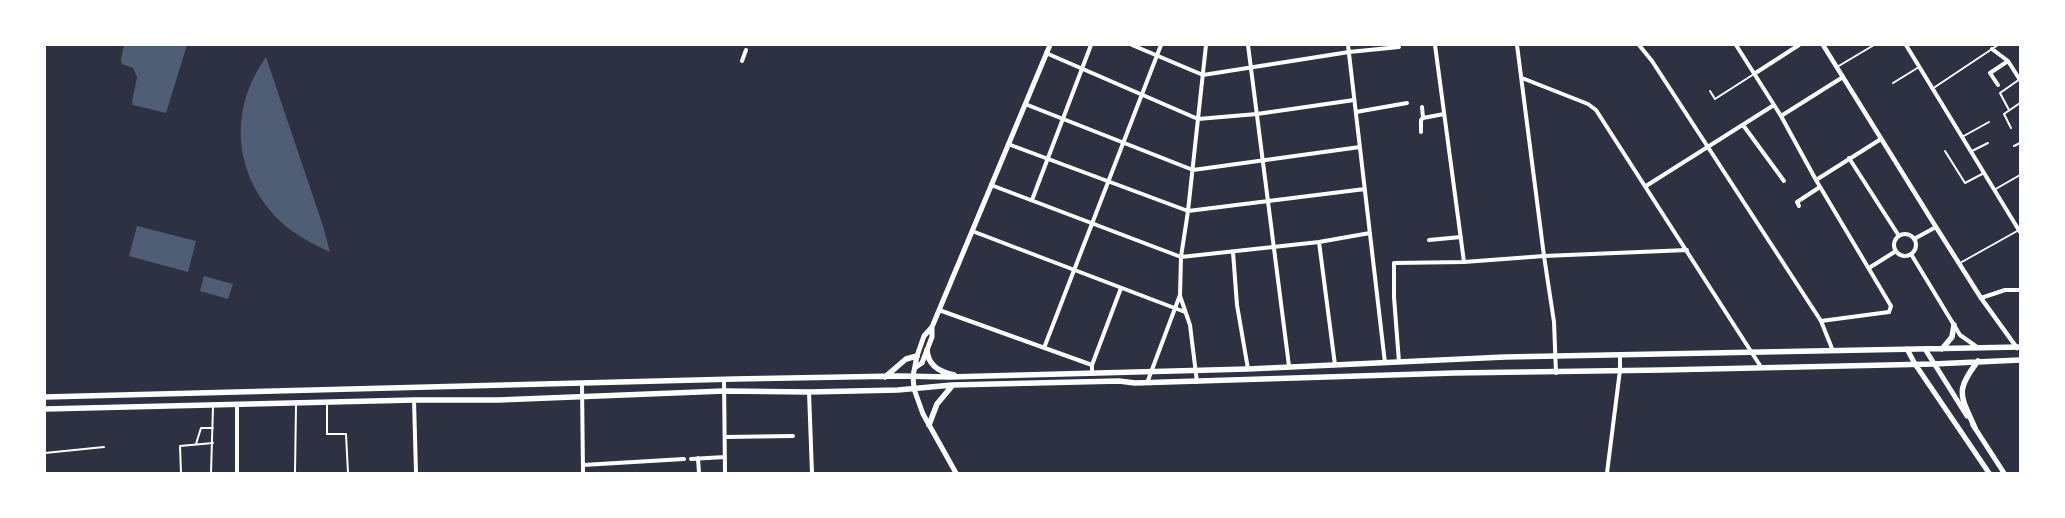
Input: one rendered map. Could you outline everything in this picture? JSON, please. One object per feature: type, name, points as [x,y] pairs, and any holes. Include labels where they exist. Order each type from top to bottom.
[{"type":"main road","points":[[956,473],[919,405],[914,389],[913,376],[916,367],[916,356],[924,336],[932,327],[1050,45]]},
{"type":"main road","points":[[1942,349],[1952,337],[1954,325]]},
{"type":"main road","points":[[916,367],[922,363],[932,337],[932,327]]},
{"type":"main road","points":[[45,397],[724,380],[913,376],[961,377],[1092,372],[1196,371],[1555,356],[2018,347]]},
{"type":"main road","points":[[1925,349],[2004,473]]},
{"type":"main road","points":[[927,350],[928,358],[935,368],[961,377]]},
{"type":"main road","points":[[1907,350],[1989,473]]},
{"type":"main road","points":[[885,377],[906,360],[916,356]]},
{"type":"main road","points":[[45,413],[48,409],[213,404],[498,400],[724,391],[809,392],[914,389],[952,385],[1119,381],[1148,383],[1198,382],[1454,373],[1556,373],[1933,364],[2020,360]]},
{"type":"main road","points":[[1976,428],[1962,399],[1962,393],[1964,381],[1978,361]]},
{"type":"main road","points":[[929,425],[937,404],[952,385]]},
{"type":"street","points":[[1032,200],[1091,45]]},
{"type":"street","points":[[1132,45],[1203,75],[1348,52],[1399,46]]},
{"type":"street","points":[[1044,348],[1161,45]]},
{"type":"street","points":[[1198,382],[1190,325],[1180,295],[1181,257],[1193,170],[1206,45]]},
{"type":"street","points":[[1248,45],[1289,366]]},
{"type":"street","points":[[1348,45],[1385,363]]},
{"type":"street","points":[[1435,45],[1464,262]]},
{"type":"street","points":[[1517,45],[1554,322],[1556,373]]},
{"type":"street","points":[[1639,45],[1652,61],[1821,320],[1833,351]]},
{"type":"street","points":[[1736,45],[1781,116],[1820,187],[1891,306],[1889,312],[1821,320]]},
{"type":"street","points":[[1754,74],[1799,45]]},
{"type":"street","points":[[1824,45],[1981,298],[2018,347]]},
{"type":"street","points":[[1906,45],[2020,231]]},
{"type":"street","points":[[1990,47],[2008,61],[2019,77]]},
{"type":"street","points":[[742,61],[746,50]]},
{"type":"street","points":[[1046,54],[1198,119],[1257,114],[1354,100]]},
{"type":"street","points":[[1998,85],[1990,73],[2008,61]]},
{"type":"street","points":[[1522,78],[1588,104],[1596,110],[1761,367]]},
{"type":"street","points":[[1781,116],[1843,78]]},
{"type":"street","points":[[1356,112],[1407,103]]},
{"type":"street","points":[[1025,104],[1193,170],[1360,147]]},
{"type":"street","points":[[1646,186],[1774,105]]},
{"type":"street","points":[[1421,132],[1422,107]]},
{"type":"street","points":[[1423,118],[1444,114]]},
{"type":"street","points":[[1743,125],[1784,181]]},
{"type":"street","points":[[1816,180],[1881,139]]},
{"type":"street","points":[[1008,144],[1188,211],[1364,189]]},
{"type":"street","points":[[1849,158],[1899,236]]},
{"type":"street","points":[[991,185],[1181,257],[1319,242],[1370,233]]},
{"type":"street","points":[[1799,206],[1796,202],[1820,187]]},
{"type":"street","points":[[1914,239],[1936,227]]},
{"type":"street","points":[[972,231],[1185,312]]},
{"type":"street","points":[[1909,234],[1914,239],[1916,249],[1911,254],[1901,256],[1896,251],[1895,241],[1899,236],[1909,234]]},
{"type":"street","points":[[1429,240],[1461,237]]},
{"type":"street","points":[[1319,242],[1335,365]]},
{"type":"street","points":[[1400,362],[1394,297],[1394,263],[1464,262],[1544,256],[1687,250]]},
{"type":"street","points":[[1869,268],[1896,251]]},
{"type":"street","points":[[1232,252],[1237,305],[1248,369]]},
{"type":"street","points":[[1911,254],[1954,325],[1965,339],[1981,349]]},
{"type":"street","points":[[1092,372],[1092,365],[1121,288]]},
{"type":"street","points":[[1981,298],[2005,290],[2020,290]]},
{"type":"street","points":[[1148,383],[1180,295]]},
{"type":"street","points":[[939,310],[1092,365]]},
{"type":"street","points":[[1607,473],[1620,370],[1620,356]]},
{"type":"street","points":[[724,380],[726,473]]},
{"type":"street","points":[[582,384],[583,473]]},
{"type":"street","points":[[809,392],[812,473]]},
{"type":"street","points":[[414,400],[416,473]]},
{"type":"street","points":[[237,404],[237,473]]},
{"type":"street","points":[[725,437],[793,436]]},
{"type":"street","points":[[691,459],[725,457]]},
{"type":"street","points":[[698,458],[699,473]]},
{"type":"street","points":[[583,465],[684,459]]},
{"type":"lane","points":[[1837,67],[1874,45]]},
{"type":"lane","points":[[1932,89],[1990,47],[1998,45]]},
{"type":"lane","points":[[1893,83],[1919,66]]},
{"type":"lane","points":[[1710,92],[1715,99],[1754,74]]},
{"type":"lane","points":[[2009,110],[2000,93],[2019,77]]},
{"type":"lane","points":[[2011,128],[2004,114],[2020,103]]},
{"type":"lane","points":[[1962,137],[1989,122]]},
{"type":"lane","points":[[1971,152],[1988,143]]},
{"type":"lane","points":[[2014,146],[2020,143]]},
{"type":"lane","points":[[1945,151],[1965,183],[1984,173]]},
{"type":"lane","points":[[1994,190],[2020,175]]},
{"type":"lane","points":[[1960,263],[2020,231]]},
{"type":"lane","points":[[295,473],[296,402]]},
{"type":"lane","points":[[327,402],[327,434],[346,434],[348,473]]},
{"type":"lane","points":[[211,473],[213,404]]},
{"type":"lane","points":[[196,444],[200,428],[213,428]]},
{"type":"lane","points":[[180,473],[180,446],[213,443]]},
{"type":"lane","points":[[45,453],[104,447]]},
{"type":"water","points":[[124,45],[187,45],[166,113],[133,105],[137,77],[133,68],[122,64],[121,59]]},
{"type":"water","points":[[266,57],[330,252],[298,235],[281,222],[265,204],[253,184],[245,164],[241,142],[241,120],[254,77]]},
{"type":"water","points":[[137,226],[196,241],[188,272],[129,256]]},
{"type":"water","points":[[204,276],[233,284],[228,299],[200,291]]}]
